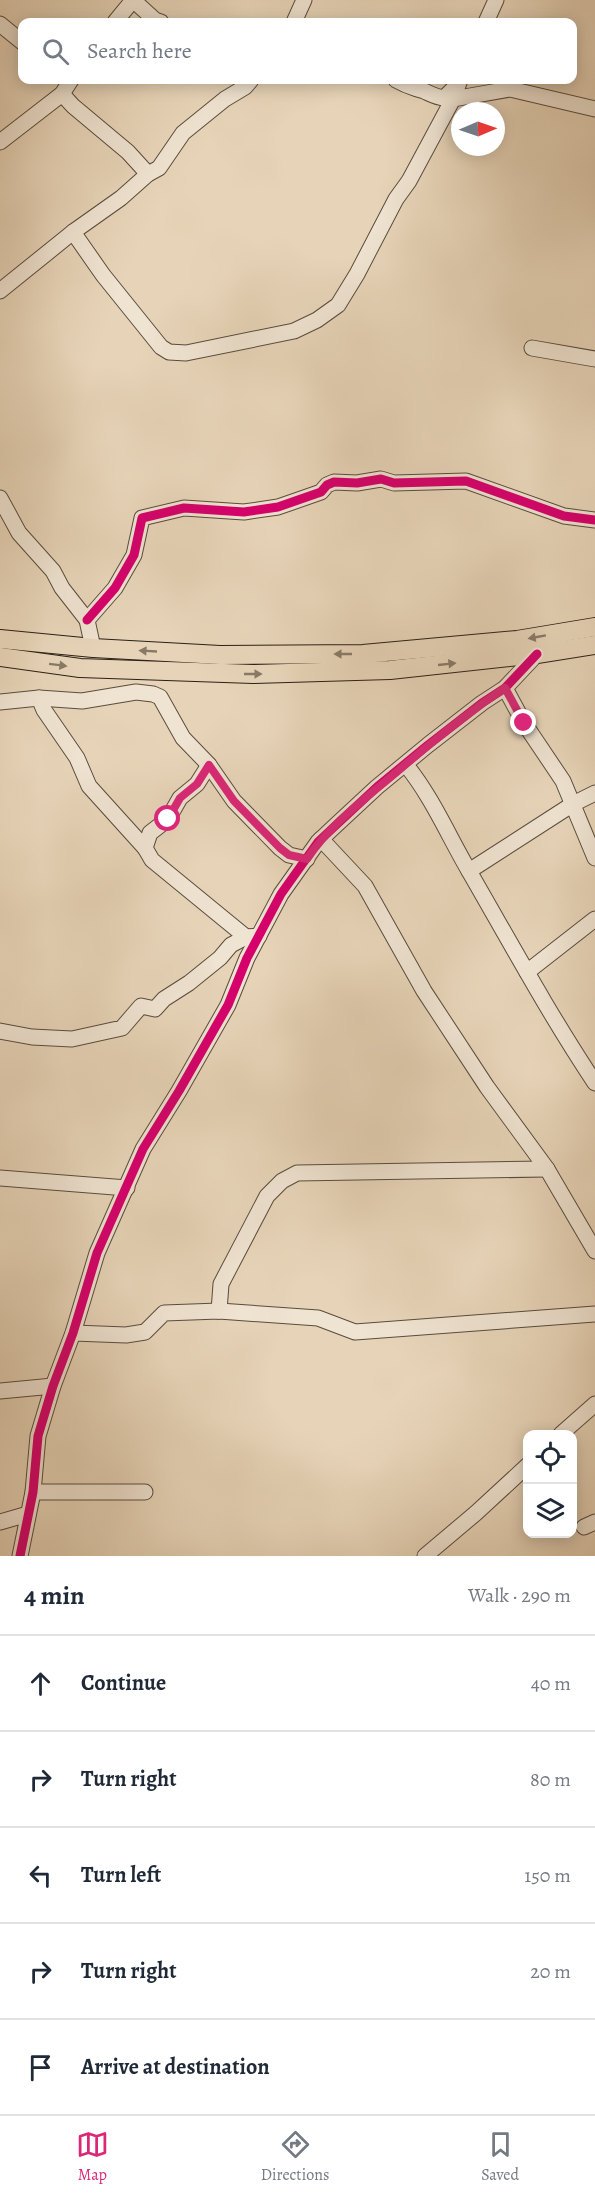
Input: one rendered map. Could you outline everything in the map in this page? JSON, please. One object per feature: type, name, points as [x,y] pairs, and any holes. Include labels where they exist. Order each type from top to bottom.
[{"type":"main road","points":[[0,639],[93,648],[220,655],[363,654],[517,640],[595,627]]},
{"type":"main road","points":[[0,657],[80,668],[253,675],[390,670],[537,654],[595,645]]},
{"type":"street","points":[[118,18],[133,0],[153,18]]},
{"type":"street","points":[[296,18],[304,0]]},
{"type":"street","points":[[488,18],[496,0]]},
{"type":"street","points":[[0,24],[18,39]]},
{"type":"street","points":[[0,142],[67,84],[73,106],[128,152],[148,174]]},
{"type":"street","points":[[0,291],[73,232],[159,168],[183,133],[242,84]]},
{"type":"street","points":[[402,84],[410,89],[444,98],[457,84]]},
{"type":"street","points":[[73,232],[103,275],[161,347],[169,352],[186,353],[294,331],[317,320],[338,305],[396,199],[409,181],[459,84]]},
{"type":"street","points":[[453,99],[510,89],[595,109]]},
{"type":"street","points":[[532,348],[595,359]]},
{"type":"street","points":[[87,620],[115,588],[134,555],[142,519],[184,508],[244,512],[278,507],[321,492],[327,485],[334,482],[357,483],[381,479],[394,483],[433,483],[453,480],[466,481],[564,516],[595,520]]},
{"type":"street","points":[[0,498],[19,533],[53,571],[71,601],[87,620],[93,648]]},
{"type":"street","points":[[20,1556],[33,1492],[38,1436],[53,1386],[73,1333],[97,1252],[143,1149],[228,1005],[253,937],[321,839],[377,787],[464,717],[505,688],[537,654]]},
{"type":"street","points":[[505,688],[524,723],[563,782],[595,858]]},
{"type":"street","points":[[0,702],[39,698],[82,701],[136,692],[153,694],[164,703],[183,738],[209,765],[234,801],[280,848],[289,855],[307,859]]},
{"type":"street","points":[[39,698],[44,710],[77,758],[89,786],[152,860],[253,937]]},
{"type":"street","points":[[144,848],[150,833],[168,819],[180,798],[197,784],[209,765]]},
{"type":"street","points":[[406,765],[422,785],[527,972],[592,1073]]},
{"type":"street","points":[[469,871],[573,804],[595,793]]},
{"type":"street","points":[[321,839],[365,886],[424,991],[487,1087],[547,1169],[595,1251]]},
{"type":"street","points":[[527,972],[595,919]]},
{"type":"street","points":[[0,1031],[42,1038],[72,1039],[122,1028],[141,1006],[155,1009],[164,999],[189,983],[220,958],[231,945],[253,937]]},
{"type":"street","points":[[219,1311],[221,1284],[267,1196],[282,1181],[297,1173],[547,1169]]},
{"type":"street","points":[[0,1178],[127,1188]]},
{"type":"street","points":[[73,1333],[136,1334],[145,1332],[164,1313],[219,1311],[318,1318],[355,1332],[595,1314]]},
{"type":"street","points":[[0,1391],[53,1386]]},
{"type":"street","points":[[566,1430],[595,1404]]},
{"type":"street","points":[[425,1556],[523,1470]]},
{"type":"street","points":[[33,1492],[145,1492]]},
{"type":"street","points":[[0,1522],[28,1514]]},
{"type":"cycle path","points":[[87,620],[115,588],[134,555],[142,518],[184,508],[244,512],[278,507],[321,492],[327,485],[334,482],[357,483],[381,479],[394,483],[466,481],[564,516],[595,520]]},
{"type":"cycle path","points":[[20,1556],[33,1492],[38,1436],[97,1253],[143,1149],[228,1005],[247,958],[281,894],[318,842],[335,826],[377,787],[428,745],[505,688],[537,654]]},
{"type":"route","points":[[168,819],[180,798],[197,784],[209,765],[234,801],[280,848],[289,855],[307,859],[318,842],[377,787],[482,703],[505,688],[524,723]]}]
